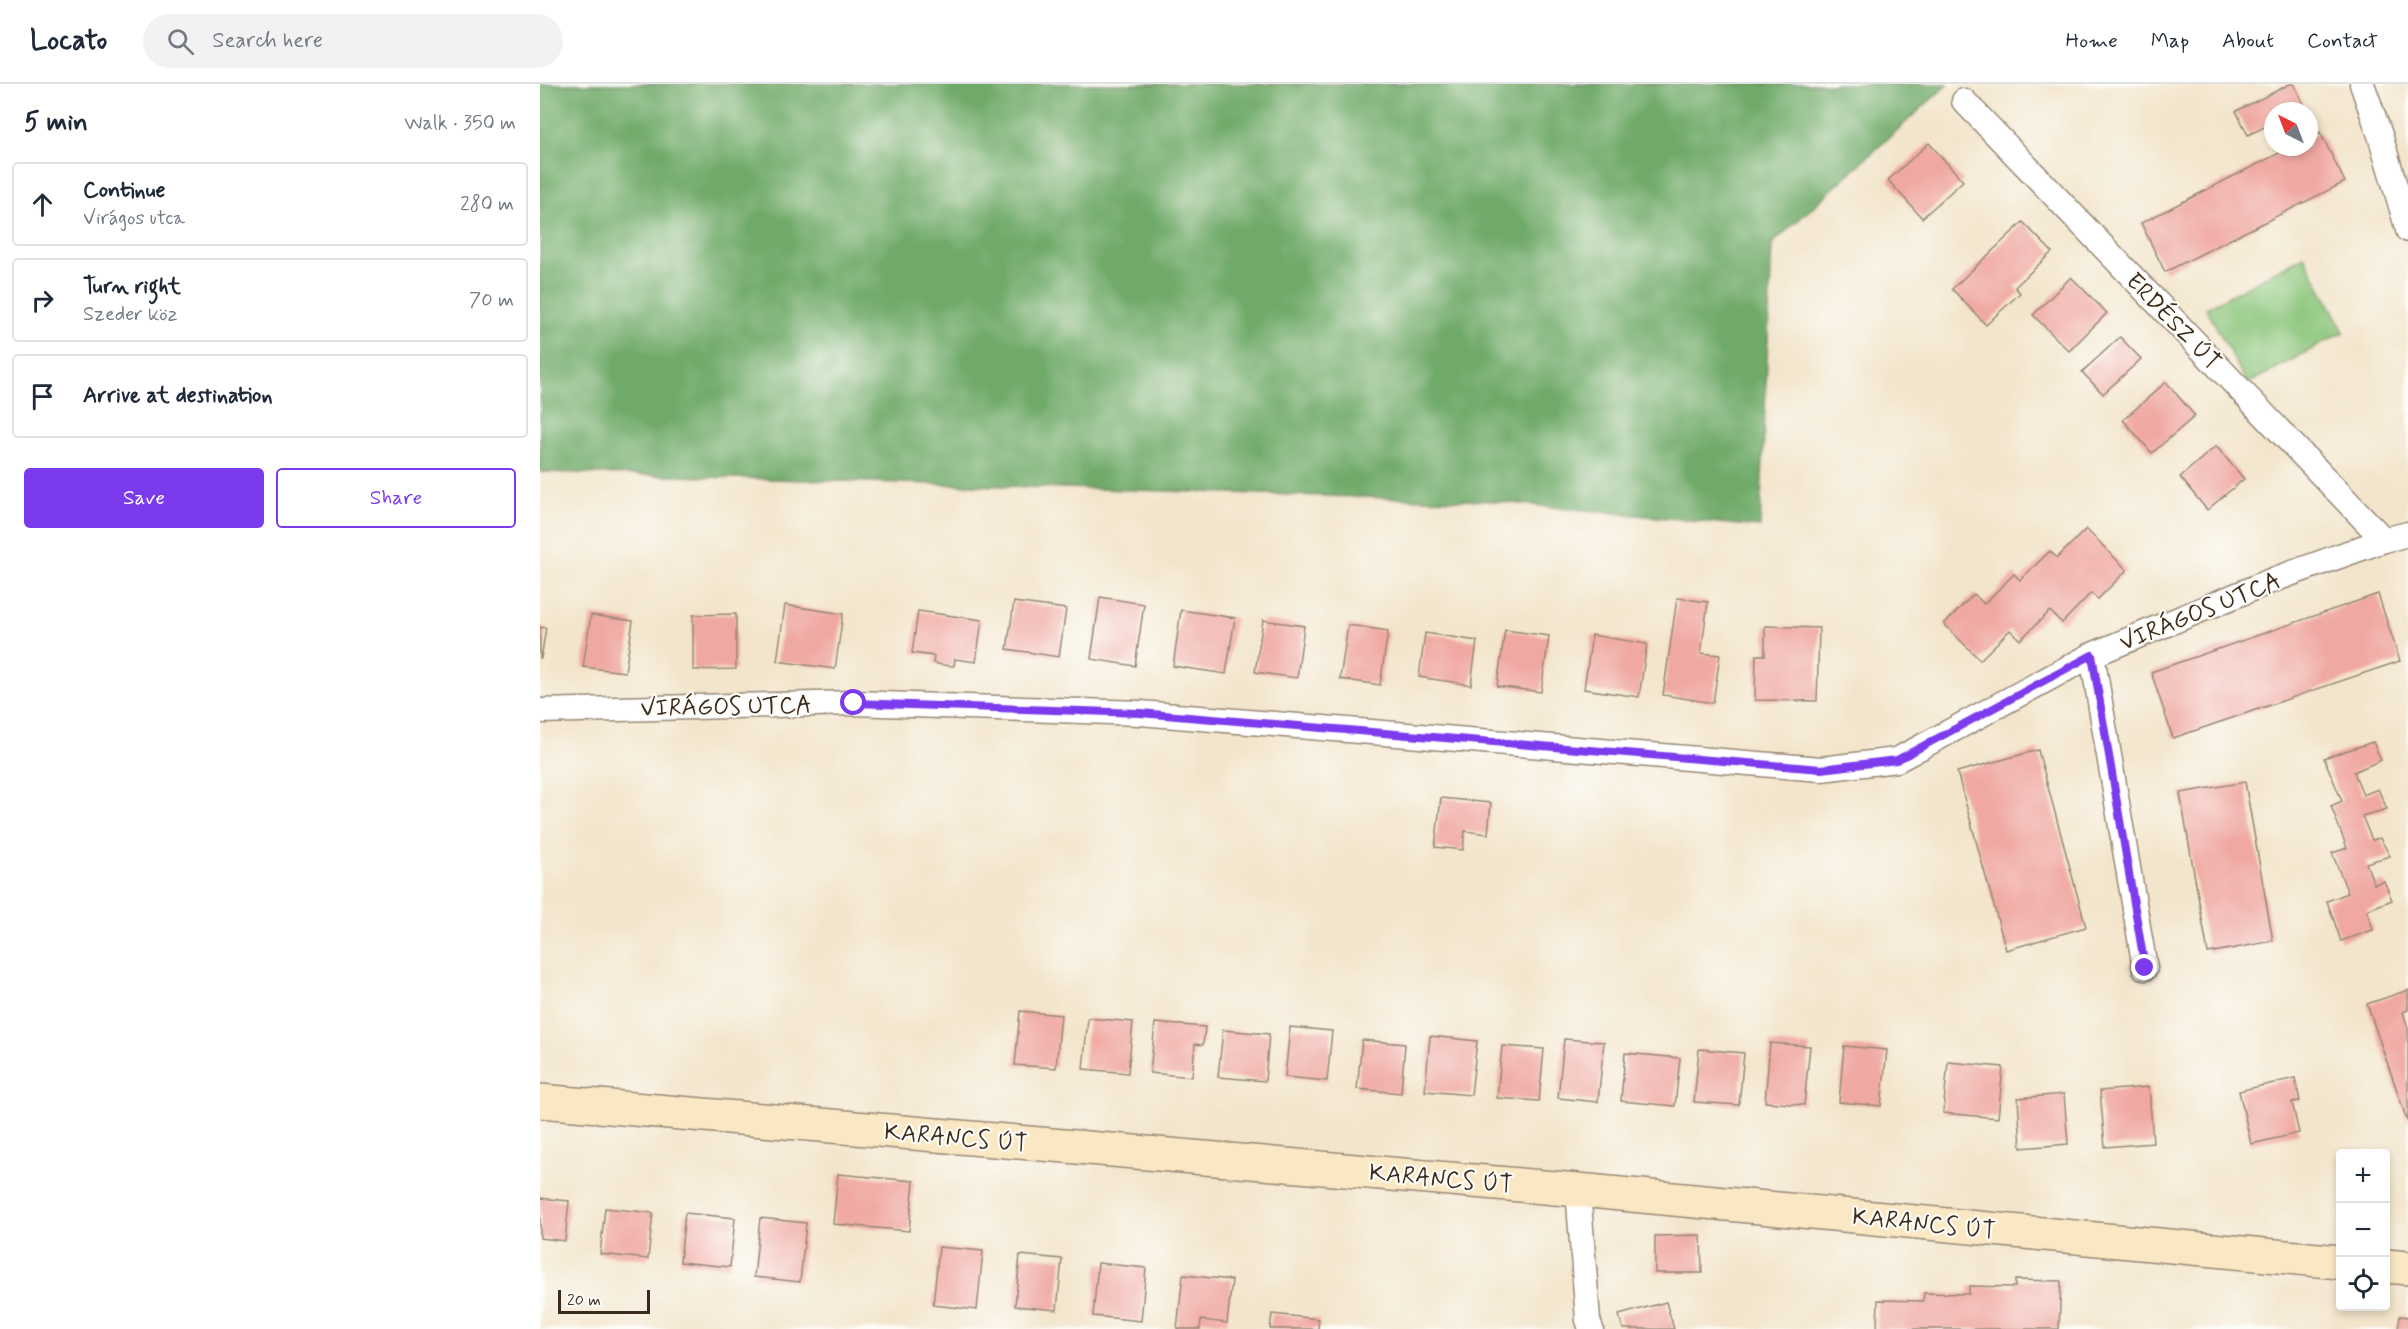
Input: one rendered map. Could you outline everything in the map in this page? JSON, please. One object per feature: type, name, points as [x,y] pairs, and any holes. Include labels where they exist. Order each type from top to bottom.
[{"type":"main road","name":"KARANCS ÚT","points":[[540,1101],[1578,1190],[2336,1262]]},
{"type":"main road","points":[[2390,1266],[2408,1268]]},
{"type":"street","points":[[2362,84],[2380,135],[2408,230]]},
{"type":"street","name":"ERDÉSZ ÚT","points":[[1964,101],[2384,540]]},
{"type":"street","name":"VIRÁGOS UTCA","points":[[540,711],[854,703],[1140,713],[1821,769],[1897,760],[2092,655],[2273,580],[2384,540],[2408,534]]},
{"type":"street","points":[[2092,655],[2145,968]]},
{"type":"street","points":[[1578,1190],[1588,1320],[1591,1329]]},
{"type":"green space","points":[[540,84],[1948,84],[1772,244],[1760,527],[1491,501],[540,472]]},
{"type":"green space","points":[[2304,256],[2344,332],[2247,384],[2206,308]]},
{"type":"building","points":[[2290,84],[2294,84],[2303,102],[2264,102],[2264,127],[2248,135],[2236,111]]},
{"type":"building","points":[[2320,132],[2345,182],[2165,272],[2141,223],[2273,156],[2318,156],[2318,133]]},
{"type":"building","points":[[1929,143],[1963,181],[1922,218],[1888,180]]},
{"type":"building","points":[[2023,222],[2052,252],[2015,287],[2020,293],[1986,325],[1952,289]]},
{"type":"building","points":[[2071,277],[2107,313],[2069,351],[2033,315]]},
{"type":"building","points":[[2120,337],[2141,359],[2103,394],[2082,372]]},
{"type":"building","points":[[2166,382],[2195,416],[2152,453],[2123,420]]},
{"type":"building","points":[[2216,446],[2244,479],[2207,510],[2180,477]]},
{"type":"building","points":[[2086,529],[2127,570],[2098,599],[2091,593],[2062,623],[2050,611],[2020,640],[2010,630],[1980,660],[1944,624],[1974,594],[1984,604],[2014,574],[2020,580],[2050,551],[2057,558]]},
{"type":"building","points":[[2378,594],[2400,661],[2173,738],[2151,672]]},
{"type":"building","points":[[1100,597],[1144,604],[1135,666],[1091,659]]},
{"type":"building","points":[[1677,598],[1708,602],[1701,653],[1720,655],[1713,703],[1663,695]]},
{"type":"building","points":[[1014,602],[1066,609],[1059,657],[1007,649]]},
{"type":"building","points":[[785,605],[843,614],[835,669],[777,661]]},
{"type":"building","points":[[1181,610],[1235,618],[1226,674],[1173,666]]},
{"type":"building","points":[[918,611],[982,620],[976,662],[955,659],[954,666],[942,665],[933,663],[934,656],[912,653]]},
{"type":"building","points":[[736,614],[736,669],[693,670],[693,615]]},
{"type":"building","points":[[591,615],[633,621],[625,672],[583,667]]},
{"type":"building","points":[[1263,620],[1304,626],[1297,678],[1255,672]]},
{"type":"building","points":[[1348,625],[1388,631],[1380,685],[1340,679]]},
{"type":"building","points":[[1765,626],[1819,628],[1817,701],[1755,700],[1756,655],[1765,655]]},
{"type":"building","points":[[540,627],[546,628],[541,658],[540,658]]},
{"type":"building","points":[[1505,630],[1549,636],[1541,692],[1497,686]]},
{"type":"building","points":[[1425,633],[1477,641],[1471,685],[1419,677]]},
{"type":"building","points":[[1592,635],[1647,644],[1639,697],[1584,689]]},
{"type":"building","points":[[2373,742],[2381,760],[2354,772],[2363,795],[2378,789],[2387,809],[2362,816],[2372,840],[2380,838],[2390,856],[2366,863],[2374,884],[2384,881],[2392,900],[2367,910],[2373,930],[2341,941],[2327,901],[2348,893],[2332,853],[2347,848],[2331,806],[2342,801],[2324,758]]},
{"type":"building","points":[[2038,750],[2086,927],[2006,950],[1957,772]]},
{"type":"building","points":[[2245,782],[2273,941],[2208,953],[2180,793]]},
{"type":"building","points":[[1441,798],[1491,803],[1488,834],[1465,831],[1463,850],[1435,847]]},
{"type":"building","points":[[2408,990],[2408,1010],[2403,1012],[2408,1028],[2408,1123],[2367,1004]]},
{"type":"building","points":[[1020,1011],[1061,1015],[1056,1068],[1015,1065]]},
{"type":"building","points":[[1088,1018],[1133,1022],[1128,1073],[1083,1069]]},
{"type":"building","points":[[1155,1023],[1205,1027],[1203,1045],[1195,1044],[1192,1077],[1150,1073]]},
{"type":"building","points":[[1290,1027],[1332,1031],[1327,1081],[1285,1077]]},
{"type":"building","points":[[1223,1030],[1269,1034],[1265,1081],[1218,1077]]},
{"type":"building","points":[[1430,1036],[1477,1041],[1471,1095],[1425,1091]]},
{"type":"building","points":[[1564,1039],[1604,1042],[1598,1102],[1558,1098]]},
{"type":"building","points":[[1362,1040],[1405,1044],[1401,1093],[1357,1089]]},
{"type":"building","points":[[1770,1043],[1810,1046],[1804,1105],[1765,1102]]},
{"type":"building","points":[[1502,1046],[1544,1049],[1539,1101],[1497,1098]]},
{"type":"building","points":[[1844,1046],[1887,1050],[1881,1106],[1839,1102]]},
{"type":"building","points":[[1699,1049],[1744,1053],[1739,1105],[1694,1102]]},
{"type":"building","points":[[1625,1053],[1680,1058],[1675,1106],[1621,1101]]},
{"type":"building","points":[[1948,1062],[2003,1067],[1998,1118],[1943,1113]]},
{"type":"building","points":[[2295,1078],[2300,1101],[2292,1102],[2299,1133],[2251,1144],[2239,1091]]},
{"type":"building","points":[[2149,1087],[2153,1143],[2105,1147],[2100,1091]]},
{"type":"building","points":[[2064,1094],[2068,1144],[2021,1148],[2018,1098]]},
{"type":"building","points":[[838,1174],[914,1181],[909,1231],[833,1224]]},
{"type":"building","points":[[540,1198],[569,1201],[565,1241],[540,1238]]},
{"type":"building","points":[[605,1208],[653,1213],[648,1259],[600,1254]]},
{"type":"building","points":[[685,1213],[735,1218],[730,1267],[680,1262]]},
{"type":"building","points":[[760,1218],[806,1223],[800,1282],[754,1277]]},
{"type":"building","points":[[1701,1235],[1702,1273],[1655,1273],[1655,1236]]},
{"type":"building","points":[[939,1247],[983,1251],[977,1310],[933,1305]]},
{"type":"building","points":[[1020,1255],[1062,1259],[1057,1310],[1015,1306]]},
{"type":"building","points":[[1098,1263],[1146,1268],[1141,1321],[1093,1316]]},
{"type":"building","points":[[1183,1275],[1232,1280],[1227,1323],[1201,1320],[1200,1329],[1177,1329]]},
{"type":"building","points":[[2015,1280],[2061,1281],[2059,1329],[1877,1329],[1878,1300],[1923,1301],[1924,1293],[1969,1294],[1969,1286],[2015,1287]]},
{"type":"building","points":[[1666,1302],[1674,1329],[1623,1329],[1619,1315]]},
{"type":"building","points":[[1272,1314],[1319,1319],[1318,1329],[1270,1329]]},
{"type":"building","points":[[2400,1316],[2408,1317],[2408,1329],[2398,1329]]},
{"type":"route","points":[[854,703],[1140,713],[1821,769],[1897,760],[2092,655],[2145,968]]}]
